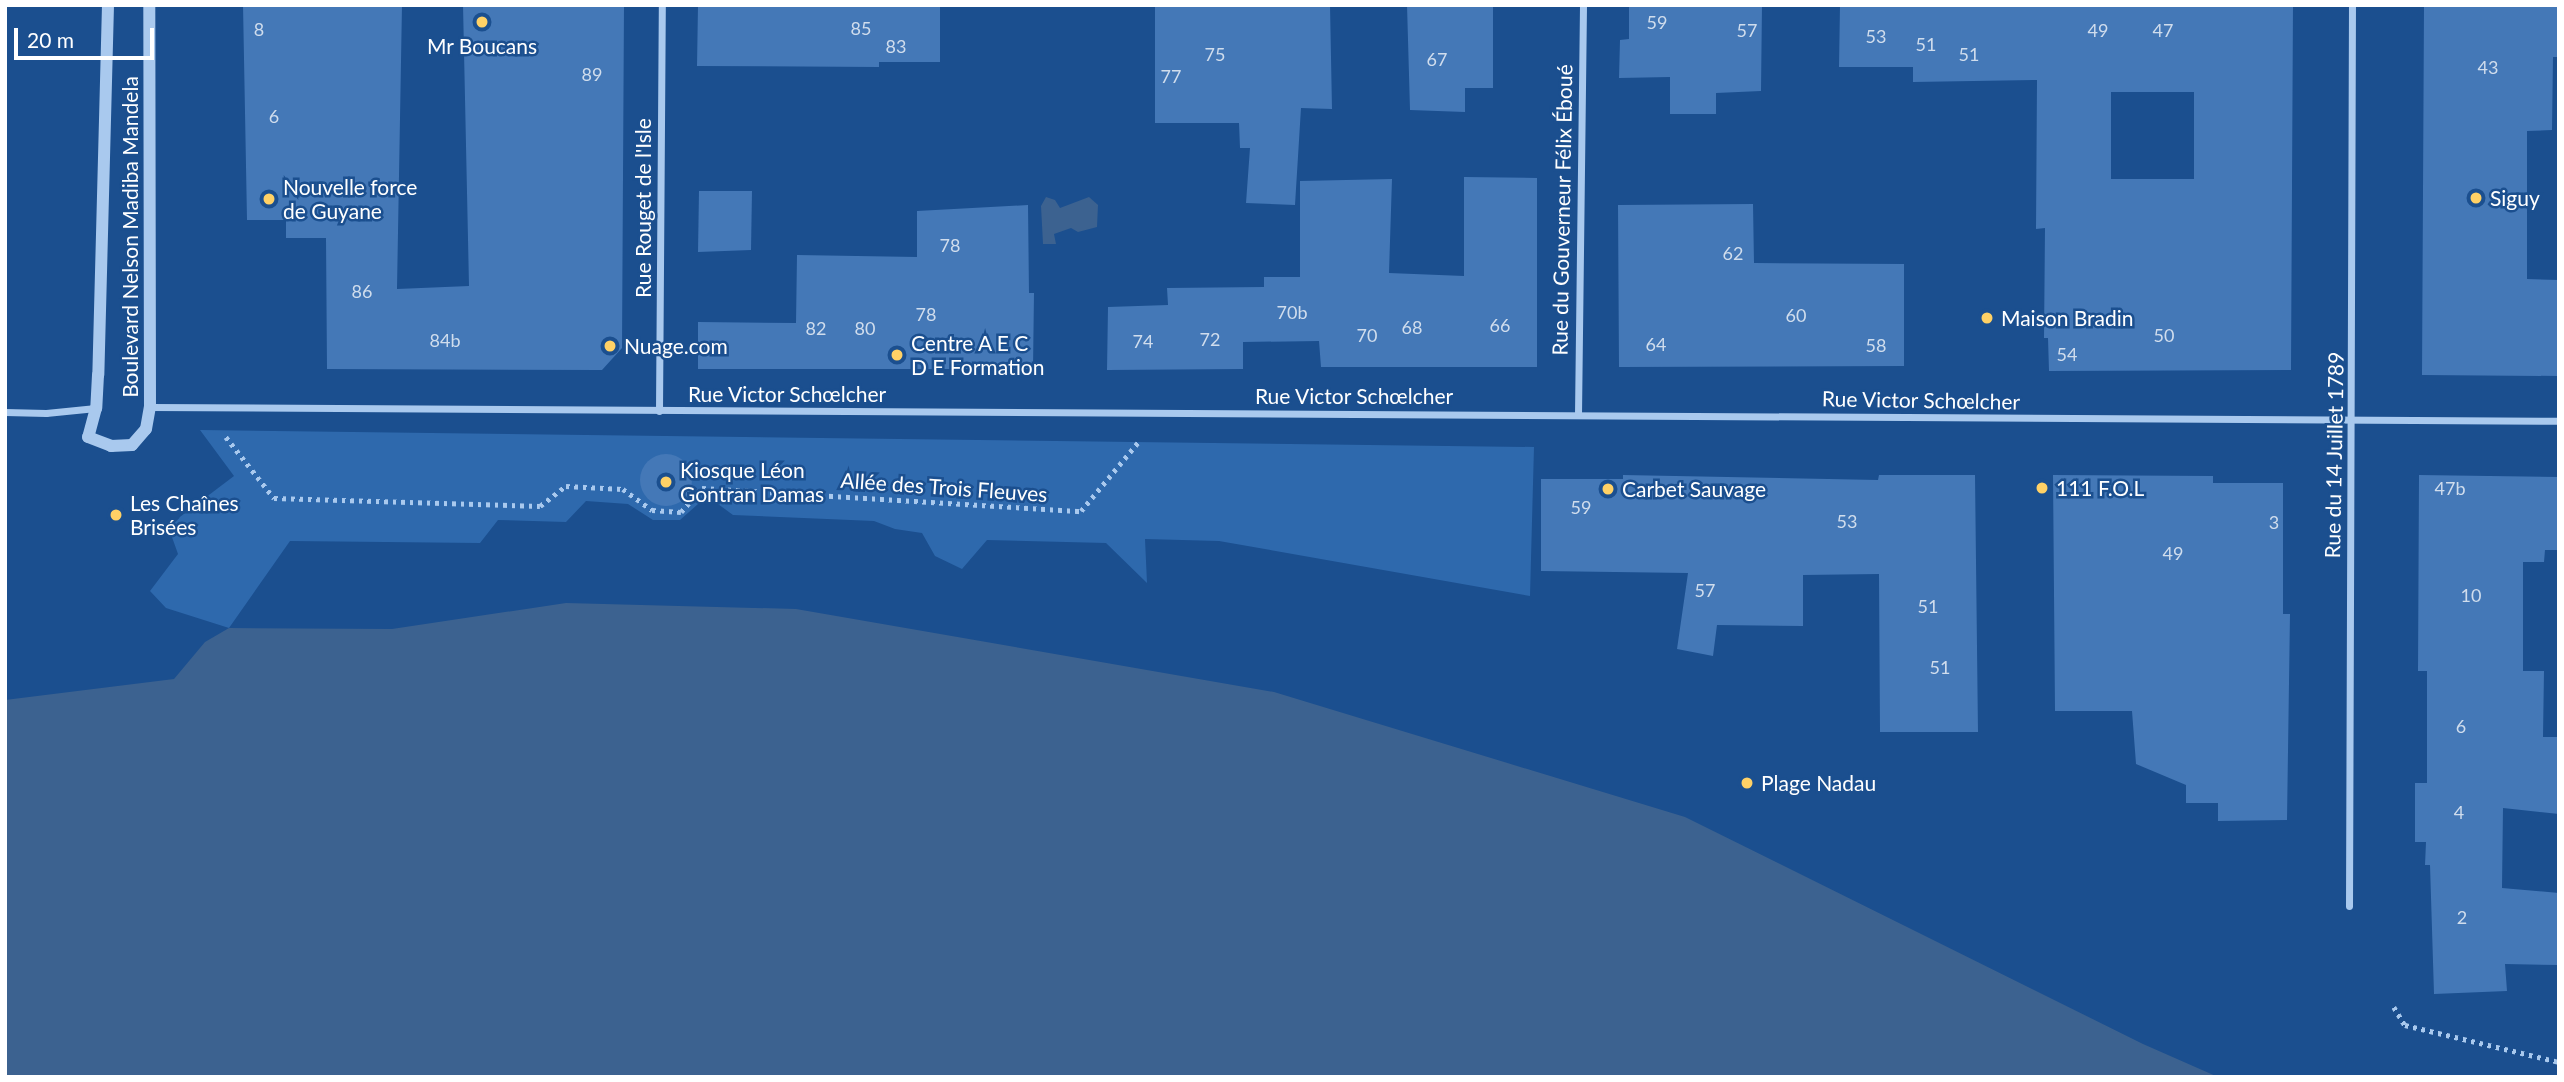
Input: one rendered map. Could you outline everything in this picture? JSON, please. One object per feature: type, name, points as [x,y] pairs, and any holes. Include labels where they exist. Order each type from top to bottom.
[{"type":"street","name":"Boulevard Nelson Madiba Mandela","points":[[108,5],[96,408],[88,438],[111,446],[132,445],[146,429],[150,407],[149,5]]},
{"type":"street","name":"Rue Rouget de l'Isle","points":[[659,411],[662,5]]},
{"type":"street","name":"Rue du Gouverneur Félix Éboué","points":[[1578,415],[1583,5]]},
{"type":"street","name":"Rue du 14 Juillet 1789","points":[[2349,905],[2353,420],[2352,5]]},
{"type":"street","name":"Rue Victor Schœlcher","points":[[150,407],[2559,421]]},
{"type":"street","points":[[5,412],[46,413],[96,408]]},
{"type":"path","name":"Allée des Trois Fleuves","points":[[200,407],[274,498],[540,506],[566,486],[623,489],[652,510],[681,512],[702,488],[1081,511],[1163,413]]},
{"type":"path","points":[[2394,1007],[2405,1025],[2559,1062]]},
{"type":"shaded area","points":[[1046,197],[1055,200],[1060,208],[1089,197],[1098,205],[1097,227],[1078,232],[1071,228],[1054,234],[1056,244],[1043,244],[1041,206]]},
{"type":"shaded area","points":[[200,430],[1534,447],[1530,596],[1219,541],[1145,539],[1147,583],[1106,543],[987,540],[962,569],[935,556],[922,533],[895,529],[874,521],[733,515],[707,496],[680,520],[653,520],[628,504],[586,501],[566,522],[498,520],[480,543],[290,541],[229,628],[166,608],[150,591],[178,554],[168,526],[234,476]]},
{"type":"shaded area","points":[[566,603],[796,609],[1274,692],[1685,817],[2143,1044],[2218,1077],[5,1077],[5,700],[174,679],[205,642],[229,628],[392,629]]},
{"type":"building","points":[[243,5],[402,5],[397,289],[469,286],[463,5],[624,5],[622,348],[602,370],[327,369],[326,238],[286,238],[286,220],[247,220]]},
{"type":"building","points":[[698,5],[940,5],[940,62],[879,62],[879,67],[697,66]]},
{"type":"building","points":[[1155,5],[1330,5],[1332,109],[1301,108],[1295,205],[1246,203],[1250,148],[1240,148],[1239,123],[1155,123]]},
{"type":"building","points":[[1407,5],[1493,5],[1493,88],[1465,88],[1465,112],[1410,110]]},
{"type":"building","points":[[1629,5],[1762,5],[1761,91],[1716,93],[1716,114],[1670,114],[1670,77],[1619,78],[1620,40],[1629,39]]},
{"type":"building","points":[[1840,5],[2293,5],[2291,370],[2049,371],[2048,338],[2044,338],[2045,228],[2036,229],[2037,80],[1913,82],[1913,67],[1839,67]],"holes":[[[2111,92],[2194,92],[2194,179],[2111,179]]]},
{"type":"building","points":[[2424,5],[2559,5],[2559,57],[2553,57],[2552,130],[2527,131],[2527,279],[2559,280],[2559,376],[2422,375]]},
{"type":"building","points":[[1464,177],[1537,178],[1537,367],[1321,367],[1319,341],[1243,342],[1243,369],[1107,370],[1108,307],[1168,305],[1167,288],[1264,287],[1264,277],[1300,277],[1300,181],[1392,179],[1389,273],[1464,276]]},
{"type":"building","points":[[699,191],[752,191],[751,250],[698,252]]},
{"type":"building","points":[[1753,204],[1754,263],[1904,264],[1904,366],[1619,367],[1618,205]]},
{"type":"building","points":[[1028,205],[1029,293],[1034,293],[1033,369],[698,369],[698,322],[796,323],[797,255],[917,257],[917,211]]},
{"type":"building","name":"Kiosque Léon Gontran Damas","points":[[666,454],[685,461],[692,480],[685,499],[666,506],[647,499],[640,480],[647,461]]},
{"type":"building","points":[[1623,475],[1878,480],[1879,475],[1975,475],[1978,732],[1880,732],[1879,574],[1803,575],[1803,626],[1717,625],[1713,656],[1677,649],[1688,573],[1541,571],[1541,479],[1623,479]]},
{"type":"building","points":[[2053,475],[2213,476],[2213,483],[2283,483],[2283,614],[2290,614],[2287,820],[2218,821],[2218,803],[2186,803],[2186,785],[2136,764],[2132,711],[2055,711]]},
{"type":"building","points":[[2419,475],[2559,477],[2559,550],[2545,550],[2544,562],[2523,562],[2523,671],[2544,671],[2543,737],[2559,737],[2559,814],[2503,808],[2502,888],[2559,893],[2559,965],[2505,964],[2507,991],[2434,994],[2430,865],[2425,865],[2426,842],[2415,842],[2415,783],[2427,783],[2427,671],[2418,671]]},
{"type":"place","name":"Mr Boucans","points":[[482,22]]},
{"type":"place","name":"Siguy","points":[[2476,198]]},
{"type":"place","name":"Nouvelle force de Guyane","points":[[269,199]]},
{"type":"place","name":"Maison Bradin","points":[[1987,318]]},
{"type":"place","name":"Nuage.com","points":[[610,346]]},
{"type":"place","name":"Centre A E C D E Formation","points":[[897,355]]},
{"type":"place","name":"Kiosque Léon Gontran Damas","points":[[666,482]]},
{"type":"place","name":"111 F.O.L","points":[[2042,488]]},
{"type":"place","name":"Carbet Sauvage","points":[[1608,489]]},
{"type":"place","name":"Les Chaînes Brisées","points":[[116,515]]},
{"type":"place","name":"Plage Nadau","points":[[1747,783]]}]
